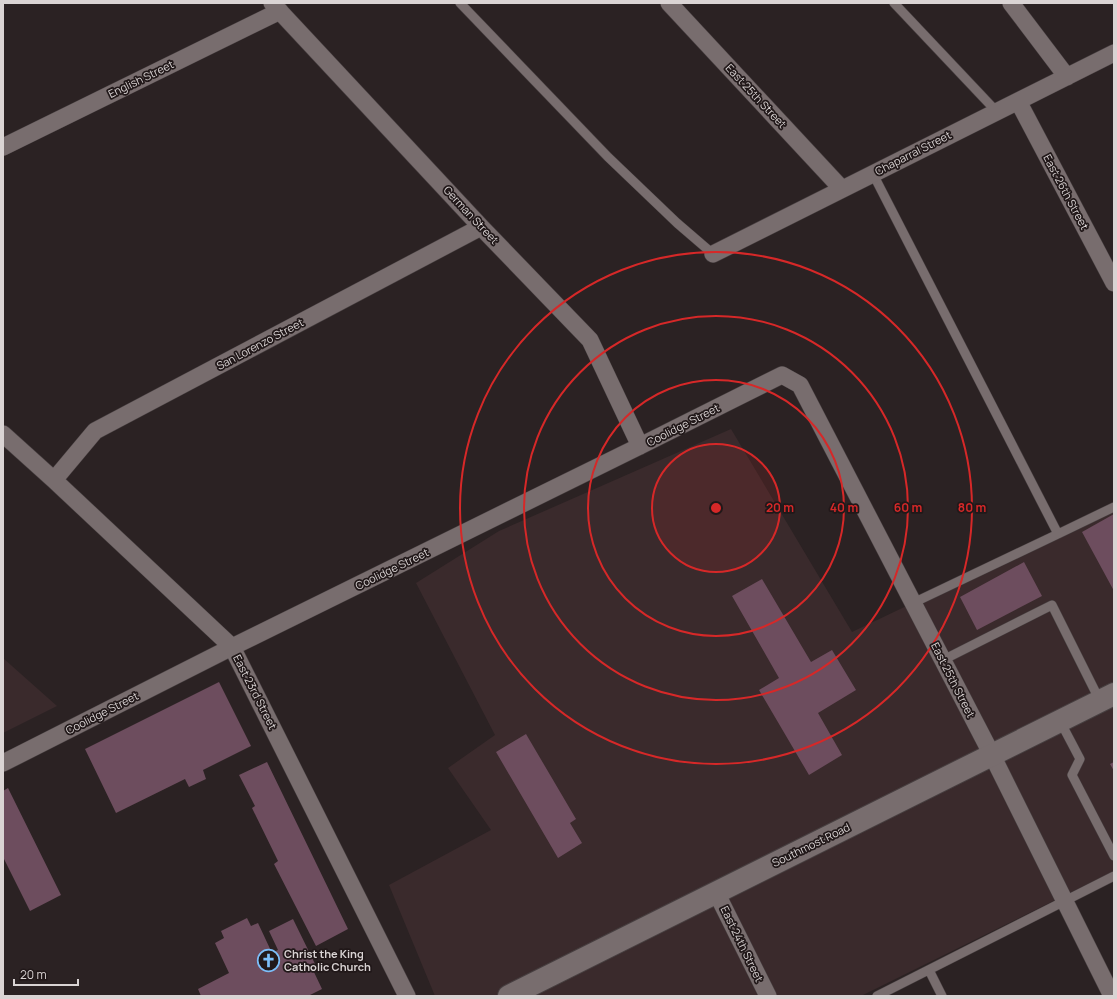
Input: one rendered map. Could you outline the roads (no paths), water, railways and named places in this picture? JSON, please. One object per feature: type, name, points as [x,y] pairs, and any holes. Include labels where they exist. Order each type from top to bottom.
[{"type":"main road","name":"Southmost Road","points":[[509,996],[1107,697]]},
{"type":"street","name":"East 25th Street","points":[[669,3],[842,189]]},
{"type":"street","points":[[1011,3],[1067,77]]},
{"type":"street","name":"English Street","points":[[3,147],[276,7]]},
{"type":"street","name":"German Street","points":[[276,7],[481,227],[590,340],[640,446]]},
{"type":"street","name":"Chaparral Street","points":[[713,254],[1114,53]]},
{"type":"street","name":"East 26th Street","points":[[1018,101],[1114,283]]},
{"type":"street","name":"San Lorenzo Street","points":[[54,480],[95,432],[481,227]]},
{"type":"street","name":"East 25th Street","points":[[782,376],[800,385],[992,755],[1112,996]]},
{"type":"street","name":"Coolidge Street","points":[[3,762],[232,647],[782,376]]},
{"type":"street","name":"East 23rd Street","points":[[3,434],[232,647],[407,996]]},
{"type":"street","name":"East 24th Street","points":[[716,892],[768,996]]},
{"type":"lane","points":[[460,3],[608,156],[677,223],[713,254]]},
{"type":"lane","points":[[894,3],[997,112]]},
{"type":"lane","points":[[873,174],[1058,534]]},
{"type":"lane","points":[[913,603],[1114,508]]},
{"type":"lane","points":[[943,660],[1052,605],[1107,697]]},
{"type":"lane","points":[[1060,721],[1080,759],[1072,775],[1114,856]]},
{"type":"lane","points":[[877,996],[1114,876]]},
{"type":"lane","points":[[929,970],[942,996]]},
{"type":"place","name":"Christ the King Catholic Church","points":[[268,960]]}]
